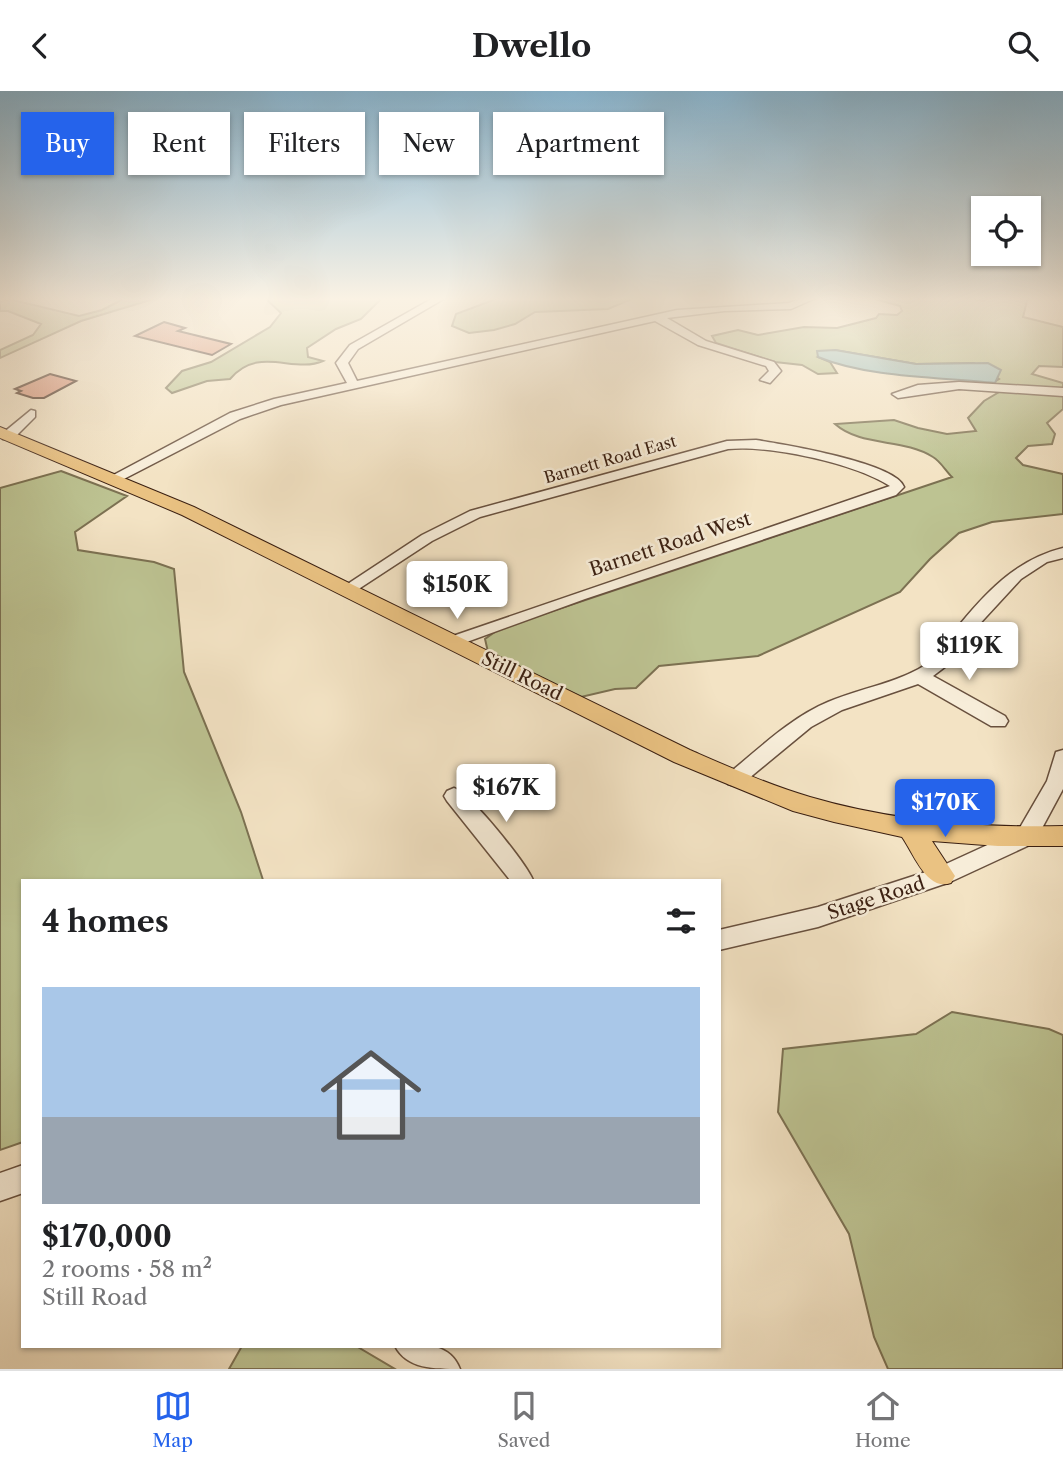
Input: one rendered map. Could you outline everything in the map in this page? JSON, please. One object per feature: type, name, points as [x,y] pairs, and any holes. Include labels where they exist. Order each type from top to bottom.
[{"type":"main road","name":"Still Road","points":[[4,434],[188,511],[682,756],[735,779],[805,805],[909,827],[1026,837],[1063,835]]},
{"type":"main road","points":[[909,827],[942,876]]},
{"type":"street","points":[[347,357],[342,363],[344,371],[354,385]]},
{"type":"street","points":[[113,479],[235,416],[278,402],[481,357]]},
{"type":"street","points":[[747,357],[771,364],[775,371],[766,380]]},
{"type":"street","points":[[898,394],[920,387],[962,386],[1063,392]]},
{"type":"street","points":[[4,434],[31,414]]},
{"type":"street","name":"Barnett Road East","points":[[348,589],[436,533],[475,514],[727,445],[752,444],[780,448],[878,473],[897,484]]},
{"type":"street","name":"Barnett Road West","points":[[453,642],[579,596],[891,492],[897,484]]},
{"type":"street","points":[[735,779],[804,722],[835,706],[920,677],[952,653],[967,627],[1015,576],[1041,559],[1063,553]]},
{"type":"street","points":[[920,677],[998,721]]},
{"type":"street","points":[[1026,837],[1057,781],[1063,757]]},
{"type":"street","points":[[454,796],[522,879]]},
{"type":"street","name":"Stage Road","points":[[721,940],[818,917],[942,876],[1026,837]]},
{"type":"street","points":[[0,1187],[21,1180]]},
{"type":"street","points":[[414,1348],[444,1369]]},
{"type":"green space","points":[[220,357],[308,357],[323,361],[300,365],[264,362],[241,369],[230,379],[207,381],[172,393],[166,388],[182,371]]},
{"type":"green space","points":[[758,357],[819,357],[830,362],[837,373],[818,374],[802,365],[775,362]]},
{"type":"green space","points":[[873,357],[1063,357],[1063,367],[1039,366],[1032,374],[1063,383],[1063,390],[988,386],[999,379],[974,363],[916,364]]},
{"type":"green space","points":[[1001,391],[1063,396],[1063,409],[1047,423],[1055,434],[1052,444],[1028,446],[1016,458],[1023,465],[1063,474],[1063,514],[992,522],[959,533],[930,559],[900,592],[758,656],[659,666],[636,688],[615,689],[581,697],[488,652],[485,639],[499,629],[952,477],[936,459],[921,451],[857,436],[835,424],[894,420],[947,434],[976,431],[968,418],[984,401]]},
{"type":"green space","points":[[61,471],[127,496],[75,532],[78,550],[154,562],[174,569],[184,672],[241,812],[263,879],[21,879],[21,1143],[0,1150],[0,488]]},
{"type":"green space","points":[[952,1012],[1049,1029],[1063,1035],[1063,1369],[888,1369],[874,1337],[849,1234],[778,1112],[783,1049],[916,1034]]},
{"type":"green space","points":[[241,1348],[359,1348],[395,1369],[229,1369]]},
{"type":"water","points":[[818,357],[873,357],[916,364],[988,363],[1001,370],[995,383],[882,373]]},
{"type":"building","points":[[50,374],[76,381],[44,398],[33,398],[17,393],[21,391],[15,389]]}]
